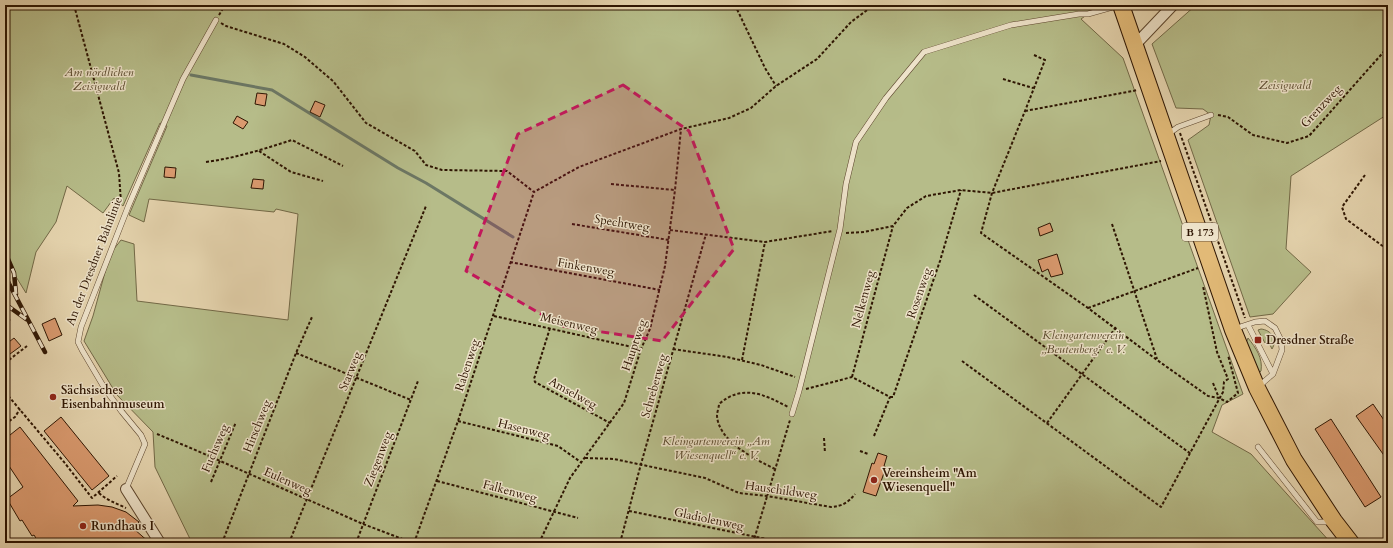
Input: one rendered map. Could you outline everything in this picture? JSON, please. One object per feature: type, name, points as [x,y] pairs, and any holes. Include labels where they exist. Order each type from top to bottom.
[{"type":"main road","name":"B 173","points":[[1121,5],[1135,44],[1172,131],[1240,327],[1257,388],[1294,460],[1334,521],[1351,543]]},
{"type":"street","points":[[1135,44],[1173,5]]},
{"type":"street","name":"An der Dresdner Bahnlinie","points":[[126,489],[160,543]]},
{"type":"lane","points":[[793,412],[840,231],[846,184],[856,142],[886,98],[924,52],[1011,25],[1079,14],[1088,14],[1121,5]]},
{"type":"lane","name":"An der Dresdner Bahnlinie","points":[[126,489],[145,444],[140,434],[105,389],[78,342],[81,327],[128,207],[183,79],[216,20]]},
{"type":"lane","points":[[1172,131],[1211,115]]},
{"type":"lane","points":[[1257,388],[1273,374],[1282,350],[1281,340],[1275,328],[1265,322],[1255,322],[1240,327],[1273,374]]},
{"type":"lane","points":[[1258,447],[1317,522],[1334,521]]},
{"type":"lane","points":[[1388,512],[1388,520]]},
{"type":"path","points":[[74,5],[119,173],[120,203],[128,207]]},
{"type":"path","points":[[217,5],[222,10]]},
{"type":"path","points":[[225,5],[216,20],[226,26],[284,44],[306,57],[333,81],[366,123],[414,151],[426,165],[442,170],[507,171],[534,192],[579,167],[681,129],[729,118],[751,108],[776,86],[817,59],[851,22],[874,5]]},
{"type":"path","points":[[735,5],[765,68],[776,86]]},
{"type":"path","name":"Grenzweg","points":[[1211,115],[1228,117],[1253,135],[1287,143],[1309,136],[1388,47]]},
{"type":"path","points":[[1034,55],[1045,60],[992,193],[981,233],[1116,328],[1157,360],[1208,396],[1220,398],[1227,402],[1238,393],[1227,350]]},
{"type":"path","points":[[1003,79],[1033,88]]},
{"type":"path","points":[[1025,111],[1139,90]]},
{"type":"path","name":"Hauptweg","points":[[539,543],[570,478],[624,403],[641,348],[650,329],[665,266],[681,129]]},
{"type":"path","points":[[1172,131],[1240,327]]},
{"type":"path","points":[[206,162],[259,151],[292,140],[343,166]]},
{"type":"path","points":[[259,151],[291,172],[323,181]]},
{"type":"path","points":[[670,230],[765,242],[840,231],[864,232],[893,226],[906,208],[926,196],[961,190],[992,193],[1162,161],[1160,154]]},
{"type":"path","points":[[1366,175],[1342,207],[1346,219],[1388,250]]},
{"type":"path","points":[[611,184],[675,190]]},
{"type":"path","name":"Rosenweg","points":[[890,397],[893,398],[940,261],[961,190]]},
{"type":"path","name":"Rabenweg","points":[[413,543],[458,421],[534,192]]},
{"type":"path","name":"Starweg","points":[[290,543],[306,499],[357,378],[426,206]]},
{"type":"path","name":"Spechtweg","points":[[572,224],[669,240]]},
{"type":"path","points":[[1112,224],[1157,360]]},
{"type":"path","name":"Nelkenweg","points":[[852,377],[893,226]]},
{"type":"path","name":"Schreberweg","points":[[620,543],[706,234]]},
{"type":"path","points":[[742,360],[765,242]]},
{"type":"path","name":"Finkenweg","points":[[510,262],[660,290]]},
{"type":"path","points":[[1088,308],[1199,268]]},
{"type":"path","points":[[962,361],[1161,507],[1220,398],[1223,392],[1224,382],[1228,379],[1217,352],[1203,283]]},
{"type":"path","points":[[974,295],[1191,454]]},
{"type":"path","name":"Meisenweg","points":[[493,316],[641,348]]},
{"type":"path","name":"Hirschweg","points":[[222,543],[248,473],[312,317]]},
{"type":"path","name":"Amselweg","points":[[550,328],[534,380],[535,382],[610,423]]},
{"type":"path","points":[[1046,423],[1116,328]]},
{"type":"path","points":[[5,363],[27,346]]},
{"type":"path","points":[[673,349],[742,360],[762,365],[801,380]]},
{"type":"path","points":[[296,353],[411,400]]},
{"type":"path","points":[[799,391],[852,377],[890,397],[874,436]]},
{"type":"path","name":"Ziegenweg","points":[[356,543],[418,381]]},
{"type":"path","points":[[1214,383],[1220,398]]},
{"type":"path","points":[[5,392],[92,498],[117,476]]},
{"type":"path","points":[[753,543],[793,412],[769,397],[750,393],[739,393],[728,396],[719,404],[717,416],[721,430],[736,447],[751,458],[775,469]]},
{"type":"path","points":[[5,424],[15,417],[20,409]]},
{"type":"path","name":"Hasenweg","points":[[458,421],[558,446],[582,463]]},
{"type":"path","name":"Fuchsweg","points":[[211,482],[236,422]]},
{"type":"path","name":"Eulenweg","points":[[157,434],[363,524],[413,543]]},
{"type":"path","points":[[824,438],[825,453]]},
{"type":"path","points":[[860,451],[868,454]]},
{"type":"path","name":"Hauschildweg","points":[[585,458],[614,459],[704,478],[738,494],[767,496],[831,507],[839,507],[849,502],[855,494]]},
{"type":"path","name":"Falkenweg","points":[[437,481],[578,518]]},
{"type":"path","points":[[98,493],[105,499],[126,509]]},
{"type":"path","name":"Gladiolenweg","points":[[629,511],[786,543]]},
{"type":"highlighted area","points":[[623,85],[689,131],[734,249],[662,341],[562,326],[466,271],[518,134]]},
{"type":"green space","points":[[5,5],[1101,5],[1081,19],[1123,58],[1243,394],[1222,405],[1212,432],[1251,454],[1331,543],[192,543],[155,467],[153,432],[117,395],[84,341],[93,316],[110,254],[121,240],[134,244],[137,301],[288,320],[298,214],[276,209],[274,212],[149,199],[144,222],[129,215],[167,126],[160,123],[123,206],[114,198],[103,213],[67,186],[56,222],[36,252],[26,293],[5,259]]},
{"type":"green space","name":"Zeisigwald","points":[[1196,5],[1388,5],[1388,114],[1291,176],[1286,249],[1311,272],[1273,314],[1250,317],[1188,140],[1209,125],[1211,115],[1203,109],[1176,108],[1152,44]]},
{"type":"green space","points":[[1261,329],[1268,331],[1274,339],[1272,349],[1268,341],[1265,343],[1258,330]]},
{"type":"green space","points":[[1248,338],[1260,357],[1261,371],[1259,373],[1246,343]]},
{"type":"building","points":[[257,93],[267,94],[265,106],[255,104]]},
{"type":"building","points":[[315,101],[325,105],[320,117],[310,112]]},
{"type":"building","points":[[237,116],[248,122],[243,129],[233,123]]},
{"type":"building","points":[[165,167],[176,168],[175,178],[164,177]]},
{"type":"building","points":[[253,179],[264,180],[263,189],[251,188]]},
{"type":"building","points":[[1050,223],[1053,231],[1040,236],[1038,228]]},
{"type":"building","points":[[1057,254],[1063,274],[1051,277],[1048,269],[1042,272],[1038,260]]},
{"type":"building","points":[[55,318],[62,335],[49,341],[42,324]]},
{"type":"building","points":[[14,338],[21,346],[10,354],[5,345]]},
{"type":"building","points":[[1373,404],[1388,426],[1388,461],[1356,416]]},
{"type":"building","points":[[61,417],[109,476],[92,490],[44,431]]},
{"type":"building","points":[[1331,419],[1381,497],[1365,507],[1315,429]]},
{"type":"building","points":[[20,427],[78,501],[73,506],[98,505],[112,507],[126,512],[139,522],[134,529],[150,543],[47,543],[44,540],[39,543],[34,535],[32,536],[22,520],[20,521],[7,499],[23,487],[5,460],[5,439]]},
{"type":"building","name":"Vereinsheim \"Am Wiesenquell\"","points":[[878,453],[887,456],[884,466],[886,467],[876,496],[863,492],[872,463],[874,464]]},
{"type":"waterway","points":[[191,75],[272,90],[513,237]]},
{"type":"railway","points":[[5,252],[14,273],[16,294]]},
{"type":"railway","points":[[5,276],[45,352]]},
{"type":"railway","points":[[5,304],[26,319]]},
{"type":"railway","points":[[5,311],[8,320],[5,326]]},
{"type":"place","name":"Dresdner Straße","points":[[1258,340]]},
{"type":"place","name":"Sächsisches Eisenbahnmuseum","points":[[53,397]]},
{"type":"place","name":"Vereinsheim \"Am Wiesenquell\"","points":[[874,480]]},
{"type":"place","name":"Rundhaus I","points":[[83,526]]},
{"type":"park label","name":"Am nördlichen Zeisigwald","points":[[99,79]]},
{"type":"park label","name":"Kleingartenverein „Beutenberg“ e. V.","points":[[1083,342]]},
{"type":"park label","name":"Kleingartenverein „Am Wiesenquell“ e. V.","points":[[716,448]]}]
